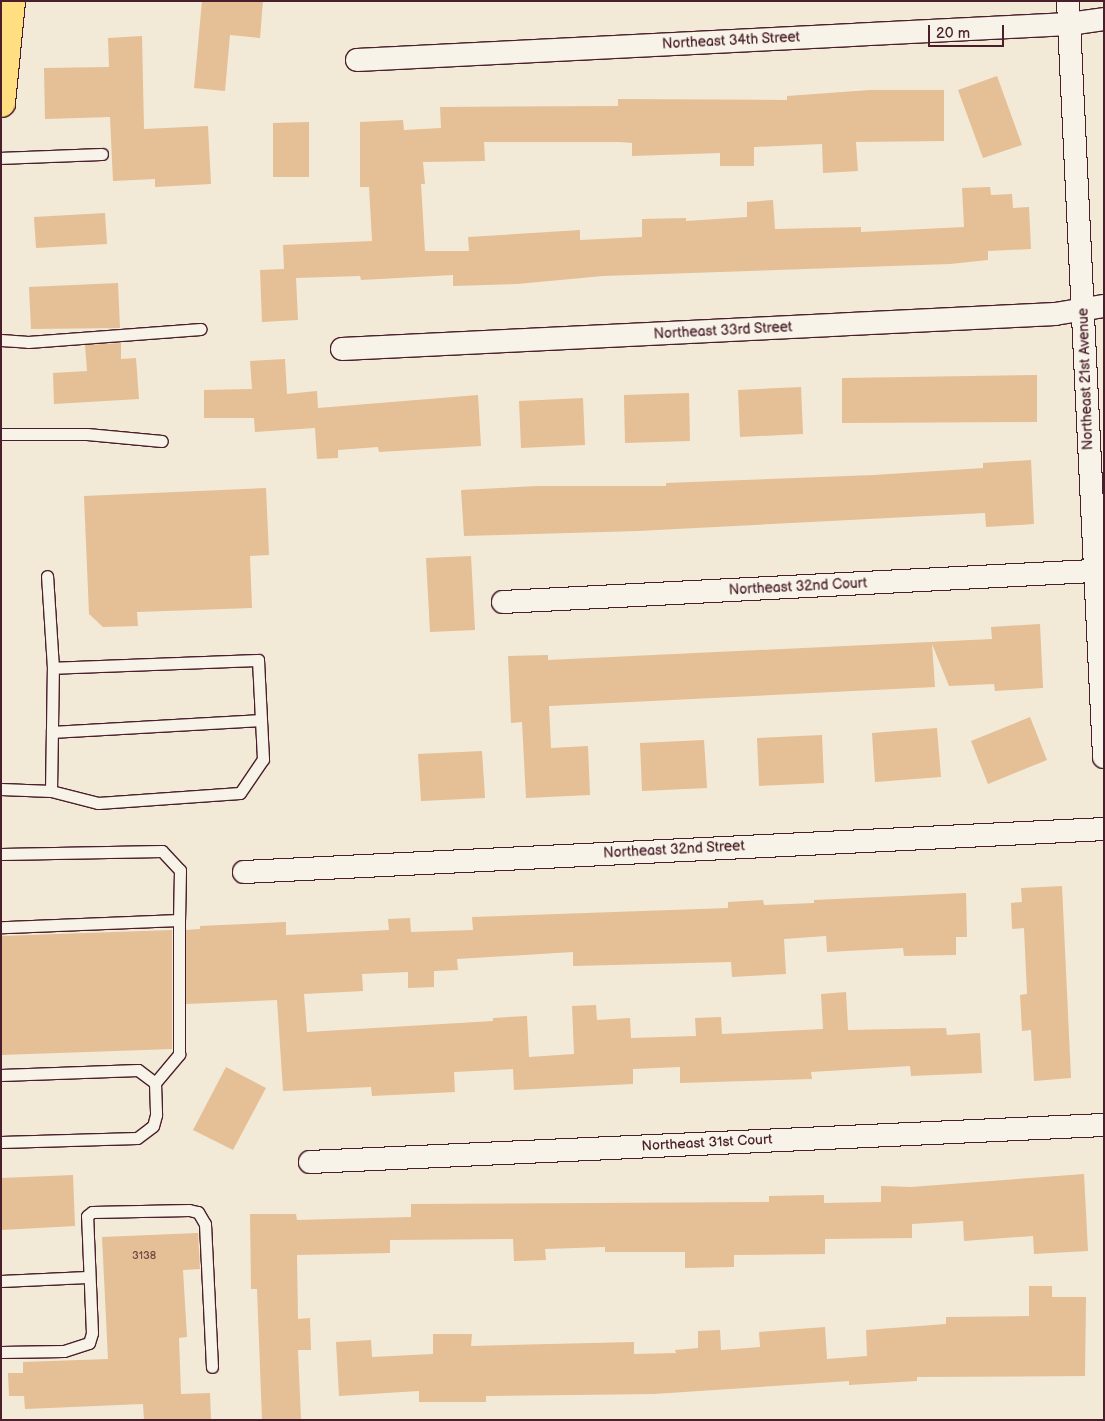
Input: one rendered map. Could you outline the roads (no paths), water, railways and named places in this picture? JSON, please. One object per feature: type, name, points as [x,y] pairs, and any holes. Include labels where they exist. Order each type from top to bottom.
[{"type":"main road","points":[[1,103],[11,1]]},
{"type":"street","name":"Northeast 21st Avenue","points":[[1068,1],[1094,308],[1097,586],[1104,757]]},
{"type":"street","name":"Northeast 34th Street","points":[[357,60],[1069,24],[1104,19]]},
{"type":"street","name":"Northeast 33rd Street","points":[[342,350],[1055,314],[1094,308]]},
{"type":"street","name":"Northeast 32nd Court","points":[[503,602],[1097,586]]},
{"type":"street","name":"Northeast 32nd Street","points":[[244,872],[1104,829]]},
{"type":"street","name":"Northeast 31st Court","points":[[310,1162],[1104,1125]]},
{"type":"lane","points":[[1,158],[102,154]]},
{"type":"lane","points":[[1,340],[28,342],[201,329]]},
{"type":"lane","points":[[1,434],[86,434],[162,441]]},
{"type":"lane","points":[[46,576],[53,668],[51,791]]},
{"type":"lane","points":[[1,789],[51,791],[98,802],[240,792],[263,759],[258,660],[53,668]]},
{"type":"lane","points":[[52,732],[261,720]]},
{"type":"lane","points":[[1,854],[162,851],[180,870],[178,1054],[155,1083],[156,1115],[153,1126],[137,1138],[1,1142]]},
{"type":"lane","points":[[1,928],[179,920]]},
{"type":"lane","points":[[1,1076],[129,1069],[138,1070],[155,1083]]},
{"type":"lane","points":[[1,1352],[64,1351],[89,1343],[92,1333],[85,1224],[92,1212],[198,1212],[205,1224],[212,1367]]},
{"type":"lane","points":[[1,1281],[87,1277]]}]
